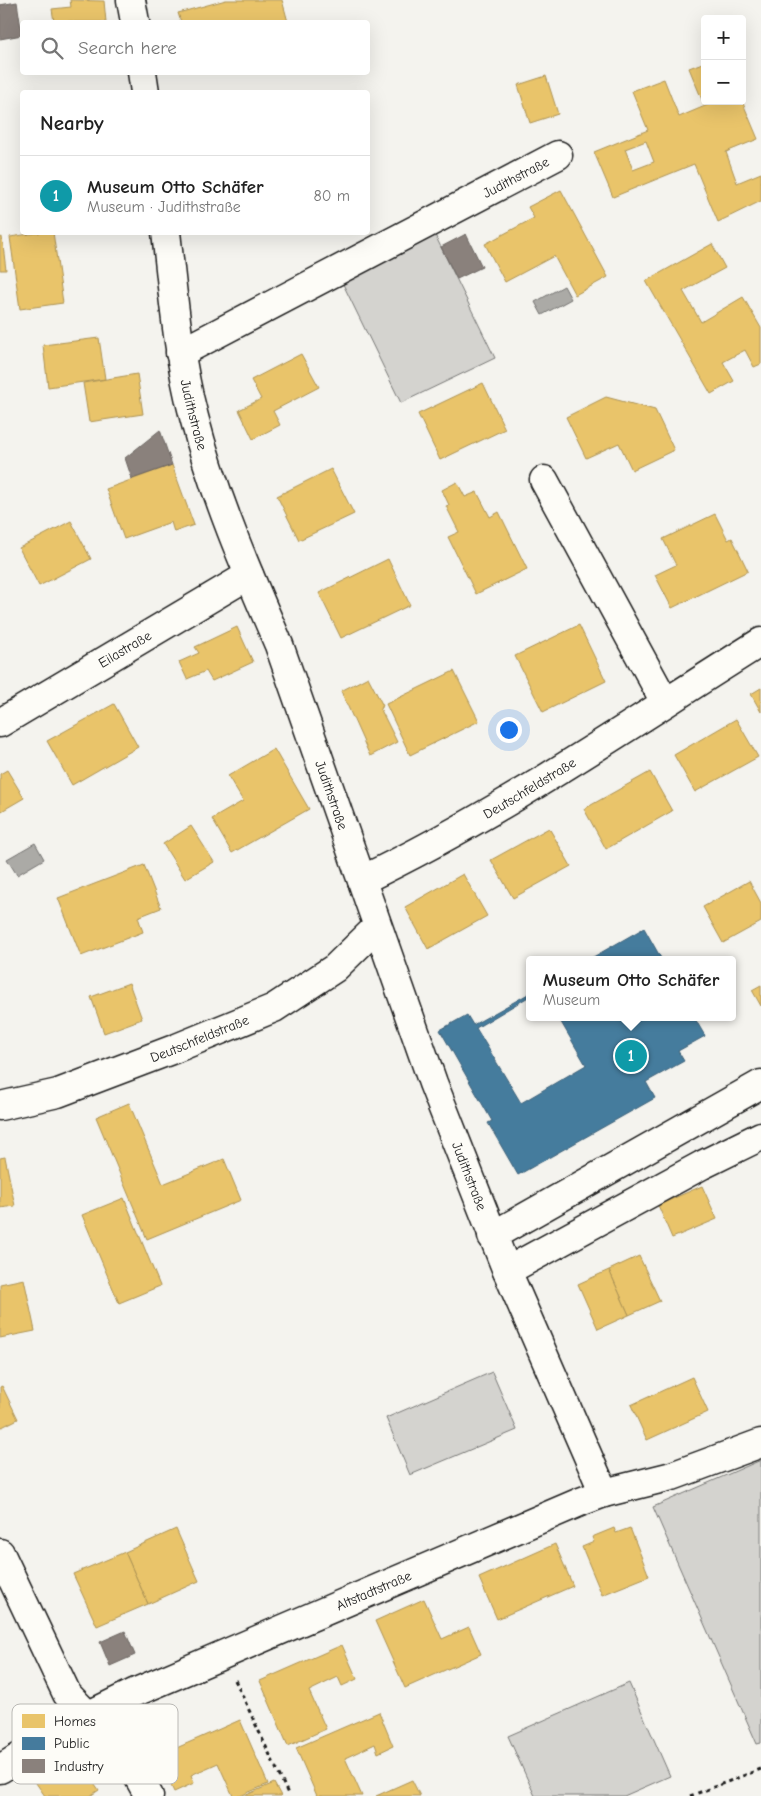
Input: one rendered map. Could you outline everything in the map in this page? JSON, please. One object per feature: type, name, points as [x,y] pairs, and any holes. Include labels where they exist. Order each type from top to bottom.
[{"type":"street","points":[[132,0],[135,20]]},
{"type":"street","points":[[142,75],[145,90]]},
{"type":"street","name":"Judithstraße","points":[[180,353],[558,155]]},
{"type":"street","name":"Judithstraße","points":[[166,235],[180,353],[194,416],[206,456],[249,575],[279,645],[433,1083],[506,1271],[604,1493]]},
{"type":"street","points":[[544,480],[665,702]]},
{"type":"street","name":"Eilastraße","points":[[0,723],[249,575]]},
{"type":"street","name":"Deutschfeldstraße","points":[[362,880],[412,856],[491,813],[761,642]]},
{"type":"street","name":"Deutschfeldstraße","points":[[0,1106],[58,1093],[174,1049],[274,1008],[335,968],[377,927]]},
{"type":"street","points":[[492,1236],[761,1084]]},
{"type":"street","points":[[506,1271],[702,1165],[761,1136]]},
{"type":"street","name":"Altstadtstraße","points":[[111,1704],[505,1532],[604,1493],[672,1476],[761,1443]]},
{"type":"street","points":[[0,1553],[67,1694],[77,1704]]},
{"type":"street","name":"Altstadtstraße","points":[[0,1769],[12,1762]]},
{"type":"street","points":[[142,1784],[149,1796]]},
{"type":"path","points":[[222,1655],[289,1796]]},
{"type":"path","points":[[690,1796],[761,1769]]},
{"type":"shaded area","points":[[435,235],[495,358],[401,403],[341,280]]},
{"type":"shaded area","points":[[564,286],[571,299],[542,315],[535,302]]},
{"type":"shaded area","points":[[35,843],[44,859],[17,875],[7,859]]},
{"type":"shaded area","points":[[492,1372],[517,1430],[410,1475],[386,1418]]},
{"type":"shaded area","points":[[761,1460],[761,1743],[757,1744],[653,1507]]},
{"type":"shaded area","points":[[629,1683],[670,1776],[624,1796],[535,1796],[508,1736]]},
{"type":"building: Homes","points":[[70,0],[104,1],[106,20],[54,20],[52,9],[71,7]]},
{"type":"building: Homes","points":[[226,0],[282,0],[287,20],[180,20],[178,13]]},
{"type":"building: Homes","points":[[701,64],[701,97],[689,68]]},
{"type":"building: Homes","points":[[546,76],[558,114],[530,123],[518,85]]},
{"type":"building: Homes","points":[[664,79],[679,117],[708,105],[744,105],[758,139],[726,152],[737,183],[761,173],[761,201],[718,222],[694,164],[613,197],[594,152],[648,130],[632,91]],"holes":[[[646,141],[654,162],[633,170],[625,149]]]},
{"type":"building: Homes","points":[[561,190],[608,277],[575,295],[554,256],[505,282],[485,244],[534,218],[528,207]]},
{"type":"building: Homes","points":[[53,235],[63,303],[20,309],[10,237]]},
{"type":"building: Homes","points":[[2,237],[6,270],[0,270],[0,238]]},
{"type":"building: Homes","points":[[712,244],[725,268],[683,291],[701,322],[743,297],[761,328],[761,364],[754,367],[745,350],[723,362],[734,381],[711,394],[646,281]]},
{"type":"building: Homes","points":[[99,338],[105,379],[48,387],[43,345]]},
{"type":"building: Homes","points":[[301,354],[319,387],[273,411],[280,425],[253,439],[239,410],[261,399],[251,380]]},
{"type":"building: Homes","points":[[137,374],[143,414],[89,422],[83,383]]},
{"type":"building: Homes","points":[[483,383],[505,429],[440,460],[418,414]]},
{"type":"building: Homes","points":[[606,397],[655,410],[674,450],[632,470],[619,443],[586,458],[566,417]]},
{"type":"building: Homes","points":[[172,465],[194,525],[174,532],[171,522],[124,539],[106,489]]},
{"type":"building: Homes","points":[[331,469],[354,514],[299,540],[277,496]]},
{"type":"building: Homes","points":[[457,482],[465,497],[477,492],[490,517],[499,512],[527,569],[476,594],[448,537],[459,532],[446,506],[449,505],[442,490]]},
{"type":"building: Homes","points":[[715,514],[728,540],[732,538],[748,571],[672,608],[655,575],[676,565],[663,539]]},
{"type":"building: Homes","points":[[71,521],[91,559],[39,586],[19,548]]},
{"type":"building: Homes","points":[[388,559],[410,605],[341,638],[319,593]]},
{"type":"building: Homes","points":[[579,625],[606,681],[543,712],[515,656]]},
{"type":"building: Homes","points":[[237,627],[253,662],[212,681],[206,671],[187,679],[179,662],[199,653],[195,647]]},
{"type":"building: Homes","points":[[454,671],[479,721],[410,755],[386,704]]},
{"type":"building: Homes","points":[[368,677],[383,706],[380,708],[397,742],[370,756],[341,691]]},
{"type":"building: Homes","points":[[761,688],[761,712],[751,694]]},
{"type":"building: Homes","points":[[114,704],[138,747],[72,785],[47,741]]},
{"type":"building: Homes","points":[[736,719],[758,757],[695,792],[674,755]]},
{"type":"building: Homes","points":[[274,749],[309,809],[232,853],[212,819],[243,801],[228,776]]},
{"type":"building: Homes","points":[[7,770],[24,798],[0,812],[0,774]]},
{"type":"building: Homes","points":[[650,772],[672,811],[606,849],[584,809]]},
{"type":"building: Homes","points":[[191,826],[214,862],[185,879],[163,844]]},
{"type":"building: Homes","points":[[549,828],[571,866],[513,898],[491,860]]},
{"type":"building: Homes","points":[[144,865],[161,908],[138,917],[143,932],[81,956],[58,898]]},
{"type":"building: Homes","points":[[463,874],[487,916],[428,949],[405,907]]},
{"type":"building: Homes","points":[[749,881],[761,903],[761,922],[723,943],[703,907]]},
{"type":"building: Homes","points":[[129,983],[142,1019],[104,1033],[91,997]]},
{"type":"building: Homes","points":[[761,985],[761,1006],[752,990]]},
{"type":"building: Homes","points":[[129,1103],[163,1184],[224,1159],[241,1200],[147,1239],[96,1117]]},
{"type":"building: Homes","points":[[5,1157],[15,1206],[0,1208],[0,1158]]},
{"type":"building: Homes","points":[[702,1186],[717,1219],[672,1238],[658,1205]]},
{"type":"building: Homes","points":[[124,1198],[160,1286],[119,1303],[82,1215]]},
{"type":"building: Homes","points":[[639,1256],[660,1301],[629,1315],[609,1270]]},
{"type":"building: Homes","points":[[609,1270],[629,1315],[598,1329],[578,1284]]},
{"type":"building: Homes","points":[[24,1279],[35,1331],[0,1338],[0,1284]]},
{"type":"building: Homes","points":[[692,1377],[708,1412],[647,1440],[631,1405]]},
{"type":"building: Homes","points":[[2,1386],[18,1419],[0,1428],[0,1387]]},
{"type":"building: Homes","points":[[614,1528],[616,1533],[630,1528],[649,1576],[602,1595],[582,1547],[594,1542],[592,1537]]},
{"type":"building: Homes","points":[[176,1529],[199,1581],[148,1604],[125,1552]]},
{"type":"building: Homes","points":[[555,1544],[573,1586],[497,1619],[479,1578]]},
{"type":"building: Homes","points":[[125,1552],[148,1604],[97,1626],[73,1574]]},
{"type":"building: Homes","points":[[424,1599],[442,1639],[469,1627],[481,1654],[405,1688],[375,1621]]},
{"type":"building: Homes","points":[[342,1645],[357,1679],[342,1686],[338,1677],[309,1691],[326,1729],[288,1746],[260,1681]]},
{"type":"building: Homes","points":[[379,1712],[393,1746],[378,1753],[375,1744],[345,1758],[362,1796],[317,1796],[296,1748]]},
{"type":"building: Homes","points":[[240,1720],[268,1784],[240,1796],[233,1796],[218,1763],[191,1775],[194,1783],[174,1792],[170,1784],[178,1784],[178,1747]]},
{"type":"building: Homes","points":[[412,1780],[420,1796],[376,1796]]},
{"type":"building: Homes","points":[[274,1783],[281,1796],[244,1796]]},
{"type":"building: Homes","points":[[37,1784],[95,1784],[99,1790],[90,1796],[45,1796]]},
{"type":"building: Public","points":[[644,928],[660,956],[595,956]]},
{"type":"building: Public","points":[[526,995],[526,998],[476,1028],[521,1103],[586,1065],[560,1021],[696,1021],[705,1036],[678,1051],[684,1061],[646,1082],[655,1098],[518,1175],[488,1123],[492,1121],[440,1030],[467,1015],[473,1025]]},
{"type":"building: Industry","points":[[17,2],[20,35],[0,39],[0,5]]},
{"type":"building: Industry","points":[[466,234],[482,267],[457,279],[441,247]]},
{"type":"building: Industry","points":[[160,430],[172,465],[132,479],[125,458]]},
{"type":"building: Industry","points":[[125,1631],[135,1655],[110,1666],[100,1642]]},
{"type":"place","name":"Museum Otto Schäfer","points":[[631,1056]]}]
